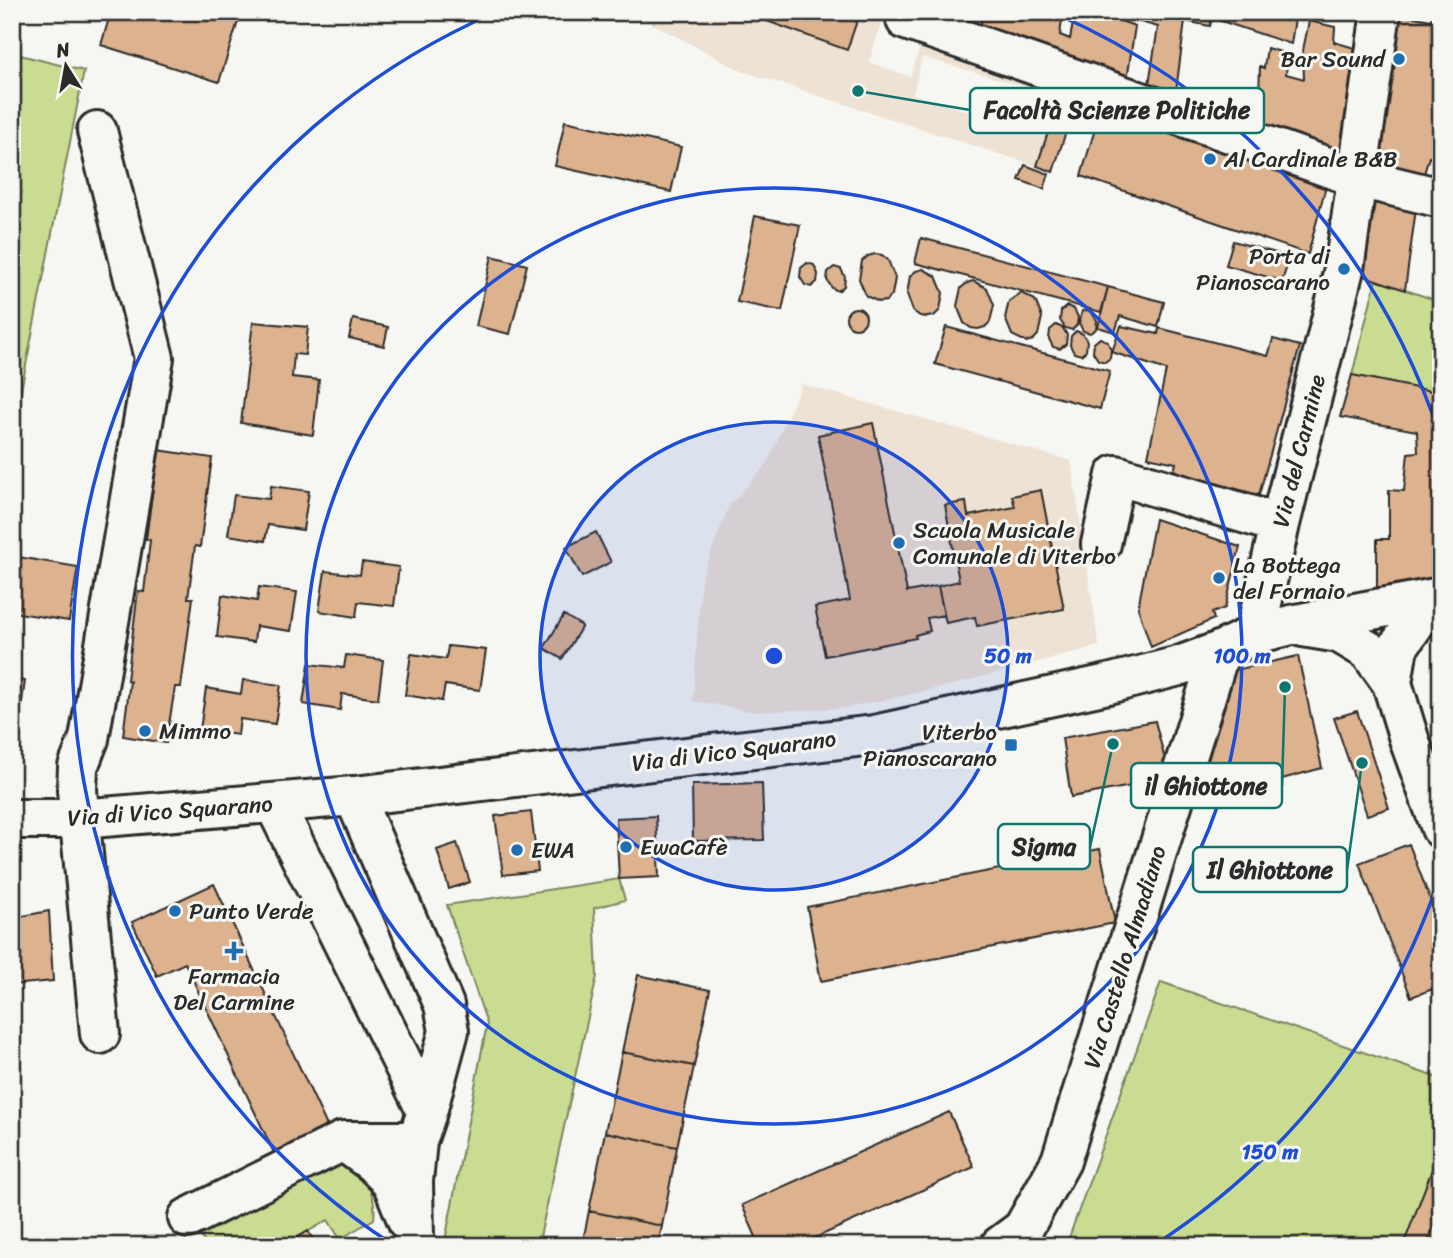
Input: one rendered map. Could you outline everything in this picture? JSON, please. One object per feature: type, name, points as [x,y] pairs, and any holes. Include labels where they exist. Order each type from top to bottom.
[{"type":"street","points":[[908,12],[906,20],[1356,196],[1441,198]]},
{"type":"street","name":"Via del Carmine","points":[[1273,629],[1280,524],[1341,283],[1356,196],[1381,12]]},
{"type":"street","points":[[97,131],[154,358],[89,738],[95,766],[94,790],[80,819],[100,1034]]},
{"type":"street","points":[[1101,544],[1116,475],[1280,524]]},
{"type":"street","points":[[1392,683],[1398,647],[1420,616],[1441,600]]},
{"type":"street","name":"Via di Vico Squarano","points":[[12,819],[80,819],[354,796],[874,735],[1179,666],[1273,629],[1441,600]]},
{"type":"street","points":[[1273,629],[1339,633],[1369,651],[1392,683],[1441,828]]},
{"type":"street","name":"Via Castello Almadiano","points":[[1000,1246],[1023,1229],[1062,1161],[1220,650]]},
{"type":"street","points":[[354,796],[444,1004],[449,1031],[422,1126],[402,1182],[415,1243]]},
{"type":"street","points":[[274,803],[422,1126]]},
{"type":"street","points":[[188,1218],[343,1142],[422,1126]]},
{"type":"street","points":[[343,1142],[402,1182]]},
{"type":"shaded area","points":[[630,12],[885,12],[869,62],[910,77],[921,45],[1062,89],[1037,166],[742,71]],"holes":[[[922,57],[1054,95],[1041,134],[913,94]]]},
{"type":"shaded area","name":"Scuola Musicale Comunale di Viterbo","points":[[802,384],[1071,461],[1099,646],[948,686],[846,708],[755,712],[693,701],[701,579],[729,506],[767,464]]},
{"type":"green space","points":[[12,53],[84,71],[12,436]]},
{"type":"green space","points":[[1376,280],[1441,302],[1441,393],[1352,375]]},
{"type":"green space","points":[[619,879],[625,900],[594,908],[597,976],[538,1246],[444,1246],[487,1024],[447,905]]},
{"type":"green space","points":[[1161,982],[1441,1079],[1440,1246],[1066,1246]]},
{"type":"green space","points":[[336,1160],[354,1168],[366,1182],[373,1199],[374,1219],[340,1239],[328,1220],[283,1246],[206,1246],[197,1228]]},
{"type":"building","points":[[111,12],[241,12],[219,82],[101,45]]},
{"type":"building","points":[[742,12],[860,12],[847,50]]},
{"type":"building","points":[[924,12],[966,12],[962,24]]},
{"type":"building","points":[[984,12],[1063,12],[1060,35],[1070,39],[1075,12],[1119,13],[1118,20],[1135,26],[1127,80],[979,30]]},
{"type":"building","points":[[1139,12],[1296,12],[1291,44],[1212,18],[1210,26],[1185,21],[1175,99],[1148,90],[1158,27],[1140,22]]},
{"type":"building","points":[[1433,12],[1441,12],[1441,133],[1432,158],[1429,157],[1421,184],[1376,170],[1393,13],[1431,20]]},
{"type":"building","points":[[1309,21],[1335,27],[1334,42],[1358,49],[1348,162],[1226,118],[1231,93],[1259,98],[1260,66],[1264,68],[1267,48],[1288,54],[1286,74],[1304,79],[1303,50]]},
{"type":"building","points":[[1062,89],[1078,94],[1053,172],[1037,166]]},
{"type":"building","points":[[1103,102],[1326,186],[1308,254],[1081,176]]},
{"type":"building","points":[[565,121],[681,147],[671,192],[555,166]]},
{"type":"building","points":[[1025,165],[1049,174],[1044,189],[1019,180]]},
{"type":"building","points":[[1372,193],[1417,201],[1405,290],[1353,272]]},
{"type":"building","points":[[755,216],[800,225],[782,311],[737,302]]},
{"type":"building","points":[[921,238],[1108,287],[1101,312],[915,263]]},
{"type":"building","points":[[1233,241],[1290,257],[1282,281],[1226,265]]},
{"type":"building","points":[[875,254],[888,260],[895,278],[892,295],[886,301],[879,302],[866,296],[859,279],[862,261]]},
{"type":"building","points":[[492,256],[527,265],[510,334],[476,326]]},
{"type":"building","points":[[807,263],[814,265],[818,274],[817,282],[811,287],[805,285],[800,277],[801,268]]},
{"type":"building","points":[[834,267],[841,269],[845,277],[844,286],[838,291],[832,288],[827,280],[828,272]]},
{"type":"building","points":[[923,269],[936,276],[943,293],[940,310],[934,316],[920,316],[913,311],[907,294],[910,276]]},
{"type":"building","points":[[973,281],[987,288],[994,305],[990,322],[978,329],[964,323],[957,306],[961,288]]},
{"type":"building","points":[[1108,287],[1164,302],[1158,327],[1120,316],[1115,332],[1098,327]]},
{"type":"building","points":[[1021,293],[1035,300],[1042,317],[1038,335],[1026,342],[1012,335],[1005,318],[1009,301]]},
{"type":"building","points":[[1067,306],[1074,309],[1078,317],[1077,325],[1072,330],[1065,328],[1060,320],[1061,311]]},
{"type":"building","points":[[852,308],[860,308],[866,318],[860,328],[852,328],[846,322],[846,314]]},
{"type":"building","points":[[1089,310],[1097,320],[1096,329],[1090,333],[1083,331],[1079,323],[1082,311]]},
{"type":"building","points":[[353,319],[388,327],[384,346],[349,338]]},
{"type":"building","points":[[253,322],[308,327],[305,355],[294,354],[292,377],[319,380],[313,435],[241,423]]},
{"type":"building","points":[[1056,325],[1063,328],[1067,335],[1066,344],[1060,349],[1053,347],[1049,339],[1050,330]]},
{"type":"building","points":[[1121,326],[1158,334],[1159,328],[1268,356],[1273,339],[1300,346],[1259,495],[1214,483],[1213,490],[1172,479],[1176,463],[1148,457],[1166,370],[1112,352]]},
{"type":"building","points":[[946,327],[1110,371],[1100,409],[935,364]]},
{"type":"building","points":[[1076,331],[1083,334],[1087,341],[1086,351],[1081,355],[1074,353],[1070,345],[1071,336]]},
{"type":"building","points":[[1100,338],[1107,341],[1111,349],[1110,358],[1105,362],[1098,360],[1093,352],[1094,343]]},
{"type":"building","points":[[1352,375],[1441,393],[1441,467],[1438,467],[1438,496],[1441,497],[1441,586],[1377,591],[1377,539],[1389,539],[1389,490],[1404,491],[1408,453],[1418,452],[1417,431],[1340,417]]},
{"type":"building","points":[[873,423],[907,592],[938,586],[944,615],[927,618],[930,631],[915,635],[916,638],[825,656],[815,607],[850,600],[818,435]]},
{"type":"building","points":[[158,450],[212,458],[200,547],[195,546],[188,598],[193,598],[181,687],[175,687],[166,743],[123,736],[138,591],[144,592],[150,540],[146,539]]},
{"type":"building","points":[[271,486],[309,491],[303,530],[268,525],[265,541],[228,535],[234,495],[269,499]]},
{"type":"building","points":[[1041,490],[1064,609],[977,626],[975,617],[946,623],[938,586],[959,581],[945,505],[966,502],[968,516],[1015,507],[1012,496]]},
{"type":"building","points":[[1155,519],[1240,547],[1225,608],[1212,613],[1214,619],[1151,647],[1138,608]]},
{"type":"building","points":[[596,532],[611,562],[582,577],[566,547]]},
{"type":"building","points":[[12,556],[78,567],[69,621],[12,612]]},
{"type":"building","points":[[362,562],[399,567],[394,606],[358,602],[356,617],[319,611],[325,571],[360,575]]},
{"type":"building","points":[[259,587],[297,592],[291,631],[256,626],[254,642],[217,637],[222,595],[257,601]]},
{"type":"building","points":[[564,615],[582,626],[562,659],[544,648]]},
{"type":"building","points":[[448,646],[486,650],[480,690],[445,685],[442,701],[405,695],[411,654],[446,659]]},
{"type":"building","points":[[346,655],[383,660],[378,699],[342,694],[340,710],[303,704],[309,664],[344,668]]},
{"type":"building","points":[[1298,656],[1322,768],[1195,803],[1235,670]]},
{"type":"building","points":[[12,679],[25,681],[12,771]]},
{"type":"building","points":[[243,680],[281,685],[275,724],[240,719],[238,735],[200,730],[206,688],[241,694]]},
{"type":"building","points":[[1357,711],[1389,808],[1367,815],[1334,718]]},
{"type":"building","points":[[1155,721],[1170,779],[1071,797],[1062,738]]},
{"type":"building","points":[[762,783],[764,840],[693,841],[692,785]]},
{"type":"building","points":[[531,812],[538,871],[503,875],[495,816]]},
{"type":"building","points":[[656,816],[659,877],[619,879],[616,818]]},
{"type":"building","points":[[457,843],[470,882],[449,889],[437,850]]},
{"type":"building","points":[[1409,844],[1441,928],[1441,986],[1411,997],[1359,863]]},
{"type":"building","points":[[1100,849],[1115,923],[821,981],[807,907]]},
{"type":"building","points":[[214,884],[328,1128],[274,1153],[185,963],[157,976],[132,922]]},
{"type":"building","points":[[49,911],[53,981],[12,985],[12,918]]},
{"type":"building","points":[[638,975],[710,990],[694,1066],[622,1052]]},
{"type":"building","points":[[622,1052],[694,1066],[677,1147],[605,1132]]},
{"type":"building","points":[[949,1112],[974,1167],[797,1246],[760,1246],[742,1205]]},
{"type":"building","points":[[605,1132],[677,1147],[662,1226],[589,1211]]},
{"type":"building","points":[[1436,1159],[1441,1160],[1441,1208],[1426,1246],[1403,1246]]},
{"type":"building","points":[[589,1211],[662,1226],[658,1246],[582,1246]]},
{"type":"building","points":[[308,1231],[317,1246],[283,1246]]},
{"type":"place","name":"Bar Sound","points":[[1399,59]]},
{"type":"place","name":"Facoltà Scienze Politiche","points":[[858,91]]},
{"type":"place","name":"Al Cardinale B&B","points":[[1210,159]]},
{"type":"place","name":"Porta di Pianoscarano","points":[[1344,269]]},
{"type":"place","name":"Scuola Musicale Comunale di Viterbo","points":[[899,543]]},
{"type":"place","name":"La Bottega del Fornaio","points":[[1219,578]]},
{"type":"place","name":"il Ghiottone","points":[[1285,687]]},
{"type":"place","name":"Mimmo","points":[[145,731]]},
{"type":"place","name":"Sigma","points":[[1113,744]]},
{"type":"place","name":"Viterbo Pianoscarano","points":[[1011,745]]},
{"type":"place","name":"Il Ghiottone","points":[[1362,763]]},
{"type":"place","name":"EwaCafè","points":[[626,847]]},
{"type":"place","name":"EWA","points":[[517,850]]},
{"type":"place","name":"Punto Verde","points":[[175,911]]},
{"type":"place","name":"Farmacia Del Carmine","points":[[234,951]]}]
